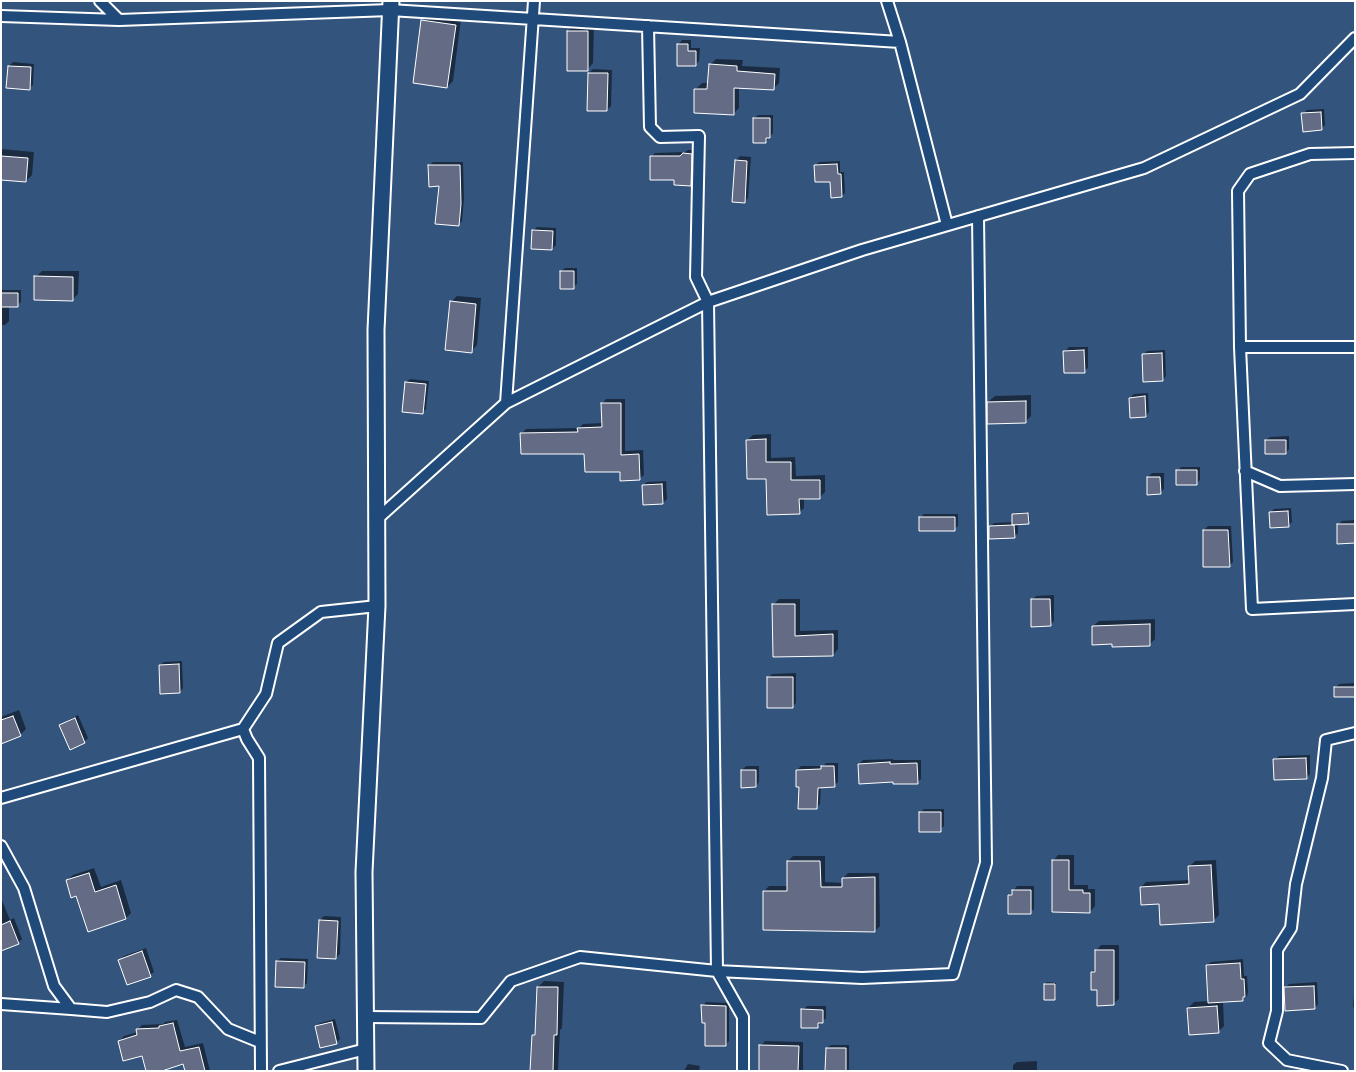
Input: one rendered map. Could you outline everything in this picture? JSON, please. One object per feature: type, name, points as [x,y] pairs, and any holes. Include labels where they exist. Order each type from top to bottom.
[{"type":"street","points":[[100,1],[119,20]]},
{"type":"street","points":[[506,404],[534,1]]},
{"type":"street","points":[[887,1],[900,42],[947,225]]},
{"type":"street","points":[[366,1071],[364,872],[377,606],[376,330],[391,6]]},
{"type":"street","points":[[1,16],[119,20],[391,6],[533,19],[900,42]]},
{"type":"street","points":[[648,26],[650,127],[660,136],[699,136],[696,277],[708,302],[717,971],[743,1018],[743,1071]]},
{"type":"street","points":[[376,520],[506,404],[708,302],[862,250],[1144,168],[1300,94],[1355,38]]},
{"type":"street","points":[[1355,153],[1310,154],[1250,174],[1238,191],[1240,347],[1252,609],[1355,604]]},
{"type":"street","points":[[366,1017],[481,1018],[511,981],[580,957],[717,971],[862,978],[954,974],[986,863],[978,216]]},
{"type":"street","points":[[1240,347],[1355,347]]},
{"type":"street","points":[[1245,471],[1280,486],[1355,484]]},
{"type":"street","points":[[1,798],[243,729],[266,694],[278,643],[321,612],[377,606]]},
{"type":"street","points":[[243,729],[259,758],[260,1071]]},
{"type":"street","points":[[1342,1071],[1287,1060],[1269,1043],[1277,1011],[1277,950],[1291,928],[1296,884],[1322,778],[1326,740],[1355,733]]},
{"type":"street","points":[[1,846],[24,888],[54,986],[71,1009]]},
{"type":"street","points":[[1,1004],[107,1012],[150,1002],[176,990],[198,997],[228,1029],[260,1042]]},
{"type":"street","points":[[279,1071],[366,1049]]},
{"type":"building","points":[[421,20],[456,25],[447,88],[413,83]]},
{"type":"building","points":[[567,31],[588,31],[588,71],[567,71]]},
{"type":"building","points":[[677,44],[688,44],[688,51],[696,51],[696,66],[677,66]]},
{"type":"building","points":[[709,64],[737,66],[737,71],[775,74],[774,90],[734,88],[734,115],[694,113],[694,89],[707,89]]},
{"type":"building","points":[[8,66],[31,67],[30,90],[6,88]]},
{"type":"building","points":[[588,73],[608,73],[607,111],[587,111]]},
{"type":"building","points":[[1321,112],[1322,130],[1303,132],[1301,113]]},
{"type":"building","points":[[753,118],[770,118],[770,138],[766,138],[766,143],[753,143]]},
{"type":"building","points":[[683,153],[692,154],[691,186],[674,185],[674,180],[650,180],[650,156],[680,156]]},
{"type":"building","points":[[1,156],[28,158],[26,182],[1,180]]},
{"type":"building","points":[[735,160],[747,161],[745,203],[732,202]]},
{"type":"building","points":[[837,164],[838,174],[841,174],[842,197],[831,198],[830,182],[815,182],[814,165]]},
{"type":"building","points":[[428,165],[460,165],[461,204],[459,226],[435,224],[439,186],[429,187]]},
{"type":"building","points":[[532,230],[553,231],[552,250],[531,249]]},
{"type":"building","points":[[560,271],[574,271],[574,289],[560,289]]},
{"type":"building","points":[[34,276],[73,277],[73,301],[34,300]]},
{"type":"building","points":[[1,293],[18,293],[18,307],[1,307]]},
{"type":"building","points":[[450,301],[476,304],[472,353],[445,350]]},
{"type":"building","points":[[1084,350],[1085,373],[1064,373],[1063,351]]},
{"type":"building","points":[[1162,353],[1163,381],[1143,382],[1142,354]]},
{"type":"building","points":[[405,382],[426,384],[423,414],[402,412]]},
{"type":"building","points":[[1145,396],[1146,417],[1130,418],[1129,398]]},
{"type":"building","points":[[1026,401],[1026,423],[987,424],[987,402]]},
{"type":"building","points":[[601,403],[621,403],[621,455],[639,454],[640,480],[620,481],[620,472],[585,472],[584,454],[521,454],[520,433],[578,432],[577,428],[602,427]]},
{"type":"building","points":[[766,439],[766,462],[791,462],[791,480],[820,480],[820,499],[799,499],[800,514],[767,515],[766,479],[747,479],[746,440]]},
{"type":"building","points":[[1265,440],[1286,440],[1286,454],[1265,454]]},
{"type":"building","points":[[1176,470],[1197,470],[1197,485],[1176,485]]},
{"type":"building","points":[[1147,477],[1160,477],[1161,494],[1147,495]]},
{"type":"building","points":[[662,484],[663,504],[643,505],[642,485]]},
{"type":"building","points":[[1288,511],[1289,527],[1270,528],[1269,512]]},
{"type":"building","points":[[1028,513],[1029,524],[1012,525],[1012,514]]},
{"type":"building","points":[[919,517],[955,517],[955,531],[919,531]]},
{"type":"building","points":[[1337,524],[1355,524],[1355,543],[1337,544]]},
{"type":"building","points":[[1014,525],[1015,538],[989,539],[989,526]]},
{"type":"building","points":[[1203,530],[1228,530],[1230,567],[1203,567]]},
{"type":"building","points":[[1031,599],[1050,599],[1051,626],[1031,627]]},
{"type":"building","points":[[772,604],[795,604],[795,636],[833,634],[833,656],[773,657]]},
{"type":"building","points":[[1150,624],[1150,646],[1112,647],[1112,644],[1092,645],[1092,626]]},
{"type":"building","points":[[179,664],[180,693],[160,694],[159,665]]},
{"type":"building","points":[[767,677],[793,677],[793,708],[767,708]]},
{"type":"building","points":[[1334,687],[1355,687],[1355,697],[1334,697]]},
{"type":"building","points":[[13,716],[21,736],[1,744],[1,720]]},
{"type":"building","points":[[75,718],[85,743],[70,750],[59,725]]},
{"type":"building","points":[[1306,758],[1307,779],[1274,780],[1273,759]]},
{"type":"building","points":[[890,762],[890,764],[917,763],[918,784],[893,784],[893,782],[859,784],[858,764]]},
{"type":"building","points":[[821,766],[834,766],[835,787],[818,788],[817,809],[798,809],[799,787],[796,787],[796,770],[821,769]]},
{"type":"building","points":[[741,770],[756,770],[756,787],[741,788]]},
{"type":"building","points":[[919,812],[941,812],[941,832],[919,832]]},
{"type":"building","points":[[1052,860],[1069,860],[1069,890],[1083,890],[1083,893],[1090,893],[1090,913],[1052,912]]},
{"type":"building","points":[[787,861],[820,861],[821,887],[842,887],[842,878],[875,877],[875,932],[763,930],[763,891],[787,891]]},
{"type":"building","points":[[1211,865],[1214,922],[1160,925],[1159,904],[1141,905],[1140,887],[1189,884],[1188,866]]},
{"type":"building","points":[[89,873],[95,892],[116,885],[126,919],[88,932],[76,896],[71,898],[66,880]]},
{"type":"building","points":[[1012,890],[1031,890],[1031,914],[1008,914],[1008,895],[1012,895]]},
{"type":"building","points":[[319,920],[338,921],[336,959],[317,958]]},
{"type":"building","points":[[10,921],[19,944],[1,951],[1,925]]},
{"type":"building","points":[[1095,950],[1114,950],[1114,1005],[1097,1006],[1097,990],[1091,990],[1091,972],[1095,972]]},
{"type":"building","points":[[142,951],[151,977],[127,985],[118,960]]},
{"type":"building","points":[[276,961],[305,962],[304,988],[275,987]]},
{"type":"building","points":[[1240,963],[1241,979],[1244,979],[1245,997],[1243,997],[1243,1001],[1208,1003],[1206,965]]},
{"type":"building","points":[[1044,984],[1055,984],[1055,1000],[1044,1000]]},
{"type":"building","points":[[1314,986],[1315,1009],[1285,1011],[1284,987]]},
{"type":"building","points":[[537,987],[558,987],[557,1035],[554,1035],[553,1071],[530,1071],[532,1035],[535,1035]]},
{"type":"building","points":[[701,1005],[726,1006],[726,1046],[705,1046],[705,1023],[702,1023]]},
{"type":"building","points":[[1217,1006],[1219,1033],[1189,1035],[1187,1008]]},
{"type":"building","points":[[801,1009],[823,1010],[823,1023],[818,1023],[818,1028],[801,1028]]},
{"type":"building","points":[[332,1022],[337,1044],[320,1048],[315,1026]]},
{"type":"building","points":[[173,1023],[180,1051],[199,1047],[205,1071],[185,1071],[183,1064],[162,1071],[146,1071],[142,1056],[123,1061],[118,1041],[137,1035],[136,1029],[159,1028],[159,1026]]},
{"type":"building","points":[[759,1045],[799,1046],[798,1071],[759,1071]]},
{"type":"building","points":[[826,1048],[846,1048],[846,1071],[825,1071]]}]
